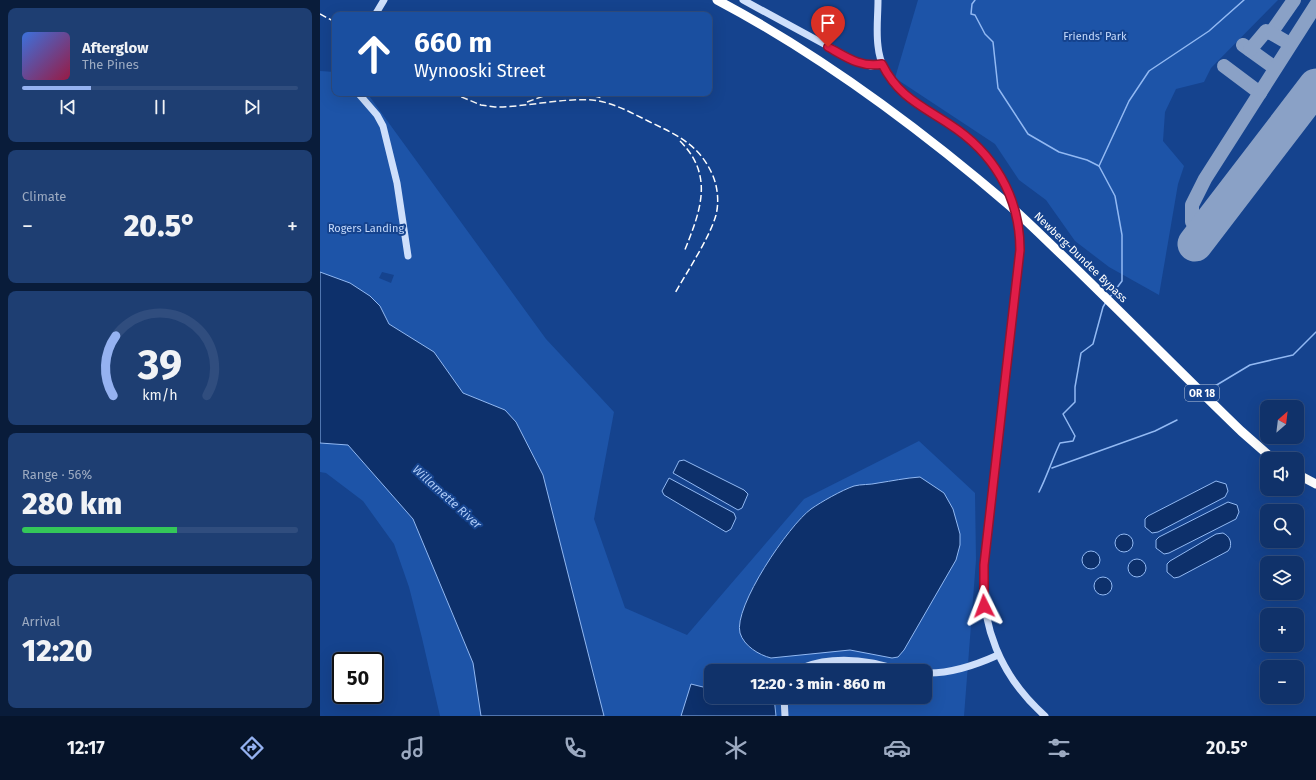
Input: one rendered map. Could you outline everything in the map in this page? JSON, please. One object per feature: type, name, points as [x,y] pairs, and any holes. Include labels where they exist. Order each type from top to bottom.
[{"type":"highway","name":"Newberg-Dundee Bypass","points":[[716,0],[796,46],[891,110],[982,182],[1036,231],[1241,431],[1265,452]]},
{"type":"highway","points":[[1304,478],[1316,484]]},
{"type":"main road","points":[[377,12],[384,0]]},
{"type":"main road","points":[[743,0],[859,63],[871,66],[882,64]]},
{"type":"main road","points":[[878,0],[877,45],[882,64],[890,80],[900,92],[949,124],[981,150],[993,164],[1007,188],[1018,220],[1020,237],[1019,262],[983,575],[986,620],[998,655],[1018,688],[1045,716]]},
{"type":"main road","points":[[360,96],[384,126],[397,183],[408,256]]},
{"type":"main road","points":[[932,671],[963,668],[979,664],[998,655]]},
{"type":"main road","points":[[812,664],[833,661],[876,664]]},
{"type":"main road","points":[[784,704],[785,716]]},
{"type":"green space","name":"Friends' Park","points":[[918,0],[1278,0],[1211,68],[1204,82],[1176,89],[1165,112],[1163,141],[1184,166],[1178,184],[1159,295],[1109,267],[1075,241],[1046,200],[1019,180],[995,144],[895,78]]},
{"type":"green space","name":"Rogers Landing","points":[[320,71],[332,72],[332,96],[369,96],[546,339],[614,412],[594,519],[625,608],[687,635],[804,499],[919,441],[975,493],[976,560],[964,716],[604,716],[543,475],[505,410],[463,393],[434,352],[389,324],[380,306],[350,283],[320,272]],"holes":[[[382,272],[394,275],[391,283],[379,278]]]},
{"type":"green space","points":[[320,443],[348,445],[413,519],[473,663],[481,716],[440,716],[409,587],[394,544],[363,501],[326,473],[320,472]]},
{"type":"water","name":"Willamette River","points":[[320,272],[350,283],[370,296],[380,306],[389,324],[434,352],[463,393],[505,410],[516,422],[543,475],[604,716],[481,716],[473,663],[413,519],[348,445],[320,443]]},
{"type":"water","points":[[684,460],[744,490],[748,494],[742,508],[738,510],[673,473],[679,461]]},
{"type":"water","points":[[920,477],[944,493],[953,509],[960,534],[960,545],[956,560],[904,650],[898,657],[892,658],[850,650],[771,658],[762,655],[748,646],[740,633],[740,621],[745,605],[777,548],[801,518],[820,503],[854,486]]},
{"type":"water","points":[[669,478],[734,513],[736,518],[731,529],[726,532],[664,495],[662,491]]},
{"type":"water","points":[[1216,481],[1226,484],[1228,491],[1225,497],[1158,532],[1152,533],[1145,527],[1145,519],[1148,516]]},
{"type":"water","points":[[1228,502],[1237,505],[1239,512],[1236,519],[1169,553],[1164,554],[1156,548],[1156,540],[1159,537]]},
{"type":"water","points":[[1223,533],[1230,541],[1231,545],[1228,551],[1179,577],[1174,578],[1167,572],[1167,564],[1170,561],[1216,534]]},
{"type":"water","points":[[1124,534],[1130,537],[1133,543],[1130,549],[1124,552],[1118,549],[1115,543],[1118,537]]},
{"type":"water","points":[[1087,551],[1095,551],[1100,556],[1098,567],[1095,569],[1087,569],[1082,564],[1082,556]]},
{"type":"water","points":[[1133,559],[1141,559],[1146,564],[1144,575],[1141,577],[1133,577],[1128,572],[1128,564]]},
{"type":"water","points":[[1099,577],[1107,577],[1112,582],[1110,593],[1107,595],[1099,595],[1094,590],[1094,582]]},
{"type":"water","points":[[691,684],[704,687],[704,704],[775,704],[776,716],[681,716]]},
{"type":"waterway","points":[[975,0],[972,4],[971,14],[975,15],[985,34],[993,42],[998,88],[1028,134],[1059,152],[1087,160],[1099,166],[1115,196],[1122,235],[1122,281],[1110,297]]},
{"type":"waterway","points":[[1099,166],[1129,101],[1149,71],[1209,31],[1244,0]]},
{"type":"waterway","points":[[1039,492],[1060,443],[1073,441],[1075,436],[1063,414],[1075,402],[1075,387],[1081,353],[1093,344],[1103,307],[1106,302]]},
{"type":"waterway","points":[[1215,386],[1250,365],[1293,355],[1316,332]]},
{"type":"waterway","points":[[1052,468],[1155,431],[1177,420]]},
{"type":"taxiway","points":[[1271,33],[1294,0]]},
{"type":"taxiway","points":[[1208,227],[1199,230],[1192,222],[1192,205],[1205,179],[1316,5]]},
{"type":"taxiway","points":[[1250,50],[1266,31],[1290,44]]},
{"type":"taxiway","points":[[1243,45],[1275,68]]},
{"type":"taxiway","points":[[1224,66],[1260,93]]},
{"type":"runway","points":[[1195,244],[1316,86]]},
{"type":"railway","points":[[320,14],[332,20]]},
{"type":"railway","points":[[459,96],[481,105],[495,107],[519,106],[568,100],[599,101],[621,108],[659,126],[678,136],[694,149],[708,165],[715,181],[718,201],[717,210],[713,224],[704,244],[675,293]]},
{"type":"railway","points":[[527,102],[544,96]]},
{"type":"railway","points":[[595,96],[602,98]]},
{"type":"railway","points":[[680,141],[691,154],[698,167],[701,181],[699,209],[684,252]]},
{"type":"route","points":[[828,47],[862,65],[871,66],[882,64],[890,80],[900,92],[949,124],[967,137],[981,150],[1000,175],[1014,204],[1018,220],[1020,250],[984,565],[984,606]]}]
